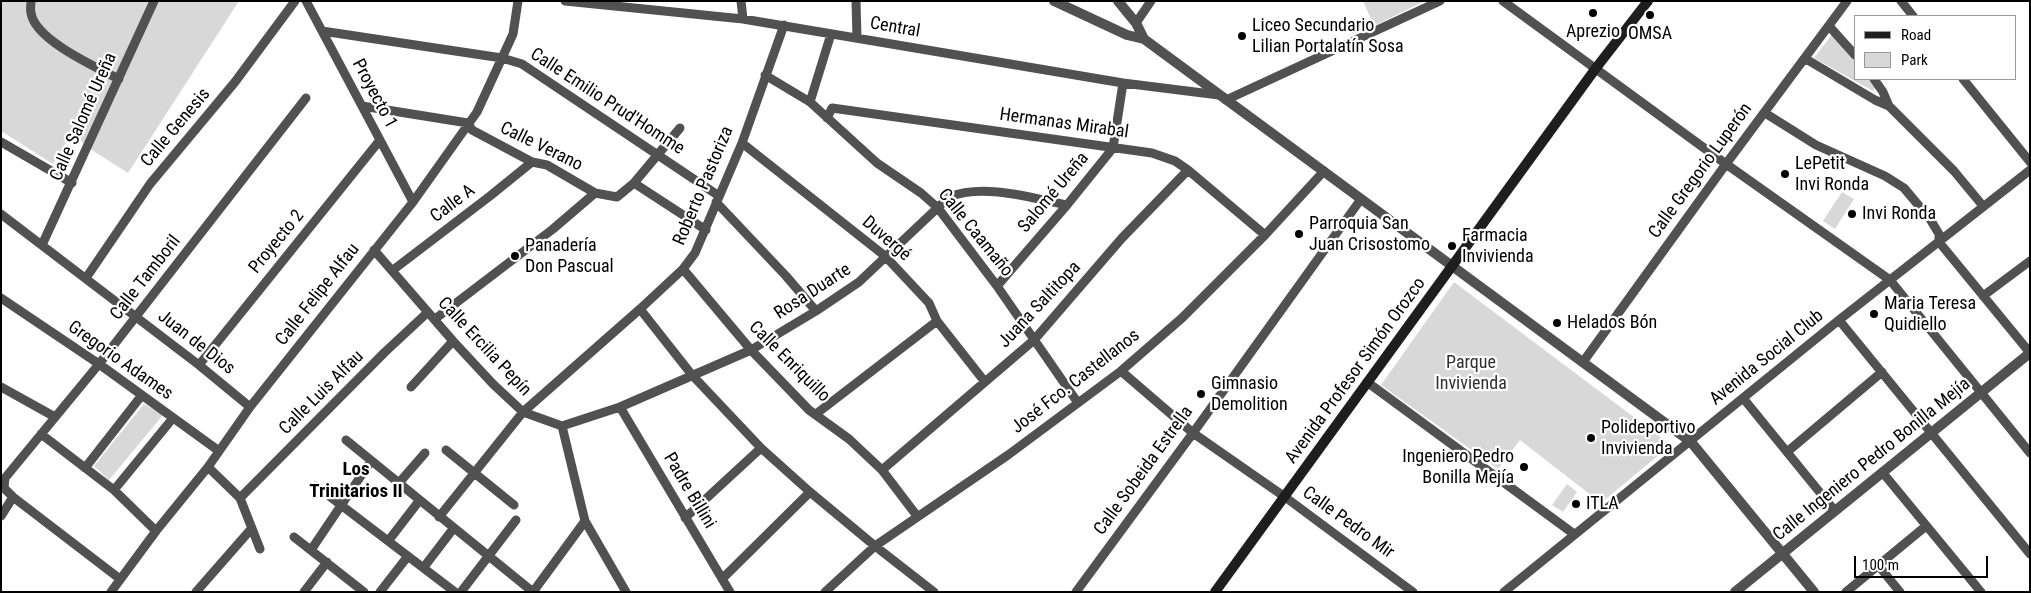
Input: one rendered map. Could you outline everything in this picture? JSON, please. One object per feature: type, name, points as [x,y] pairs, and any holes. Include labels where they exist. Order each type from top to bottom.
[{"type":"main road","name":"Avenida Profesor Simón Orozco","points":[[1215,592],[1596,68],[1648,1]]},
{"type":"street","points":[[32,1],[31,14],[38,27],[51,41],[85,62],[119,79]]},
{"type":"street","name":"Calle Salomé Ureña","points":[[42,245],[154,1]]},
{"type":"street","name":"Calle Genesis","points":[[86,278],[150,184],[236,82],[295,1]]},
{"type":"street","name":"Proyecto 1","points":[[306,1],[414,202]]},
{"type":"street","name":"Calle Felipe Alfau","points":[[111,592],[156,531],[208,467],[250,407],[414,202],[477,112],[513,34],[518,1]]},
{"type":"street","name":"Central","points":[[565,1],[743,19],[1123,83],[1222,97]]},
{"type":"street","points":[[741,1],[743,19]]},
{"type":"street","points":[[856,1],[857,38]]},
{"type":"street","points":[[1054,1],[1127,35],[1144,39],[1691,442],[1814,592]]},
{"type":"street","points":[[1118,1],[1136,23],[1144,39]]},
{"type":"street","points":[[1136,23],[1151,1]]},
{"type":"street","points":[[1222,97],[1440,1]]},
{"type":"street","points":[[1504,1],[1726,164],[1890,280],[2030,453]]},
{"type":"street","name":"Calle Gregorio Luperón","points":[[1583,362],[1847,1]]},
{"type":"street","points":[[1901,1],[1912,15]]},
{"type":"street","name":"Roberto Pastoriza","points":[[439,517],[523,412],[640,309],[683,269],[695,253],[742,143],[784,25]]},
{"type":"street","points":[[1829,26],[1854,55]]},
{"type":"street","name":"Calle Emilio Prud'Homme","points":[[322,31],[502,58],[522,64],[575,101],[659,154],[717,199],[816,311]]},
{"type":"street","points":[[810,102],[831,34]]},
{"type":"street","points":[[1806,58],[1875,100],[1889,106],[1954,171],[1982,206]]},
{"type":"street","name":"Calle Caamaño","points":[[765,75],[810,102],[877,163],[921,193],[938,208],[997,286],[1078,403]]},
{"type":"street","points":[[1875,80],[1889,106]]},
{"type":"street","points":[[1964,80],[2030,162]]},
{"type":"street","name":"Salomé Ureña","points":[[997,286],[1113,148],[1123,83]]},
{"type":"street","name":"Calle Tamboril","points":[[4,473],[41,434],[137,317],[306,98]]},
{"type":"street","name":"Calle Verano","points":[[362,106],[468,123],[472,130],[532,162],[547,165],[595,193],[618,197],[634,182],[680,128]]},
{"type":"street","name":"Hermanas Mirabal","points":[[828,118],[832,108],[1152,153],[1175,161],[1188,170],[1265,235]]},
{"type":"street","points":[[1764,112],[1816,145],[1885,176],[1904,188],[1940,234],[1939,242],[2030,353]]},
{"type":"street","name":"Proyecto 2","points":[[199,365],[380,140]]},
{"type":"street","points":[[1,142],[72,183]]},
{"type":"street","name":"Duvergé","points":[[742,143],[885,256],[929,303],[937,321],[985,382]]},
{"type":"street","name":"Calle A","points":[[393,270],[532,162]]},
{"type":"street","name":"Juana Saltitopa","points":[[882,470],[1034,340],[1122,238],[1188,170]]},
{"type":"street","name":"Avenida Social Club","points":[[1504,592],[1839,320],[2030,170]]},
{"type":"street","name":"José Fco. Castellanos","points":[[825,592],[875,546],[1008,455],[1121,371],[1182,318],[1265,235],[1324,171]]},
{"type":"street","points":[[634,182],[706,230]]},
{"type":"street","name":"Rosa Duarte","points":[[562,426],[620,407],[751,350],[816,311],[859,282],[949,197],[974,190],[1018,195],[1067,205]]},
{"type":"street","points":[[435,320],[553,229],[595,193]]},
{"type":"street","name":"Calle Sobeida Estrella","points":[[1076,592],[1361,199]]},
{"type":"street","name":"Juan de Dios","points":[[1,214],[199,365],[250,407]]},
{"type":"street","name":"Calle Ercilia Pepín","points":[[374,250],[493,384],[523,412],[562,426]]},
{"type":"street","points":[[1983,296],[2030,261]]},
{"type":"street","name":"Calle Enriquillo","points":[[683,269],[751,350],[809,410],[849,439],[882,470],[918,516]]},
{"type":"street","name":"Gregorio Adames","points":[[1,298],[99,364],[219,451]]},
{"type":"street","points":[[640,309],[692,376],[761,448],[810,492],[934,592]]},
{"type":"street","name":"Calle Luis Alfau","points":[[240,498],[385,352],[428,312]]},
{"type":"street","points":[[1839,320],[2030,554]]},
{"type":"street","points":[[816,414],[937,321]]},
{"type":"street","points":[[412,387],[453,341]]},
{"type":"street","name":"Calle Ingeniero Pedro Bonilla Mejía","points":[[1735,592],[2030,353]]},
{"type":"street","name":"Calle Pedro Mir","points":[[1121,371],[1193,433],[1285,497],[1413,592]]},
{"type":"street","points":[[1787,452],[1882,372]]},
{"type":"street","points":[[1368,382],[1574,534]]},
{"type":"street","points":[[1,387],[55,417]]},
{"type":"street","points":[[85,468],[142,395]]},
{"type":"street","points":[[1743,398],[1835,511]]},
{"type":"street","name":"Padre Billini","points":[[620,407],[730,592]]},
{"type":"street","points":[[114,490],[173,418]]},
{"type":"street","points":[[562,426],[585,521],[625,591]]},
{"type":"street","points":[[41,434],[114,490],[156,531]]},
{"type":"street","points":[[346,440],[419,502],[490,556],[533,592],[585,521]]},
{"type":"street","points":[[685,518],[761,448]]},
{"type":"street","points":[[446,450],[514,505]]},
{"type":"street","points":[[398,484],[424,453]]},
{"type":"street","points":[[310,550],[371,462]]},
{"type":"street","points":[[208,467],[240,498],[260,549]]},
{"type":"street","points":[[4,473],[4,488],[12,497],[120,579]]},
{"type":"street","points":[[1883,473],[1981,592]]},
{"type":"street","points":[[316,486],[455,592]]},
{"type":"street","points":[[722,579],[810,492]]},
{"type":"street","points":[[1,516],[12,497]]},
{"type":"street","points":[[389,540],[419,502]]},
{"type":"street","points":[[462,592],[516,520]]},
{"type":"street","points":[[1846,592],[1926,526]]},
{"type":"street","points":[[196,592],[252,528]]},
{"type":"street","points":[[424,567],[453,529]]},
{"type":"street","points":[[294,537],[364,592]]},
{"type":"street","points":[[380,592],[408,556]]},
{"type":"street","points":[[304,592],[327,562]]},
{"type":"street","points":[[1878,565],[1900,592]]},
{"type":"green space","points":[[1,1],[239,1],[128,173],[92,150],[72,134],[53,164],[1,131]]},
{"type":"green space","points":[[1363,1],[1425,1],[1374,26]]},
{"type":"green space","points":[[1833,33],[1854,59],[1854,80],[1872,80],[1877,86],[1873,91],[1814,58]]},
{"type":"green space","points":[[1842,192],[1854,199],[1835,229],[1823,221]]},
{"type":"green space","name":"Parque Invivienda","points":[[1454,282],[1671,445],[1601,503],[1520,440],[1498,469],[1381,385]]},
{"type":"green space","points":[[144,404],[163,415],[109,480],[94,466]]},
{"type":"green space","points":[[1567,484],[1577,492],[1563,512],[1552,505]]},
{"type":"place","name":"Aprezio","points":[[1593,13]]},
{"type":"place","name":"OMSA","points":[[1650,15]]},
{"type":"place","name":"Liceo Secundario Lilian Portalatín Sosa","points":[[1242,36]]},
{"type":"place","name":"LePetit Invi Ronda","points":[[1785,174]]},
{"type":"place","name":"Invi Ronda","points":[[1852,214]]},
{"type":"place","name":"Parroquia San Juan Crisostomo","points":[[1299,234]]},
{"type":"place","name":"Farmacia Invivienda","points":[[1452,246]]},
{"type":"place","name":"Panadería Don Pascual","points":[[515,256]]},
{"type":"place","name":"Maria Teresa Quidiello","points":[[1874,314]]},
{"type":"place","name":"Helados Bón","points":[[1557,323]]},
{"type":"place","name":"Gimnasio Demolition","points":[[1201,394]]},
{"type":"place","name":"Polideportivo Invivienda","points":[[1591,438]]},
{"type":"place","name":"Ingeniero Pedro Bonilla Mejía","points":[[1524,467]]},
{"type":"place","name":"ITLA","points":[[1576,504]]},
{"type":"district","name":"Los Trinitarios II","points":[[356,481]]}]
